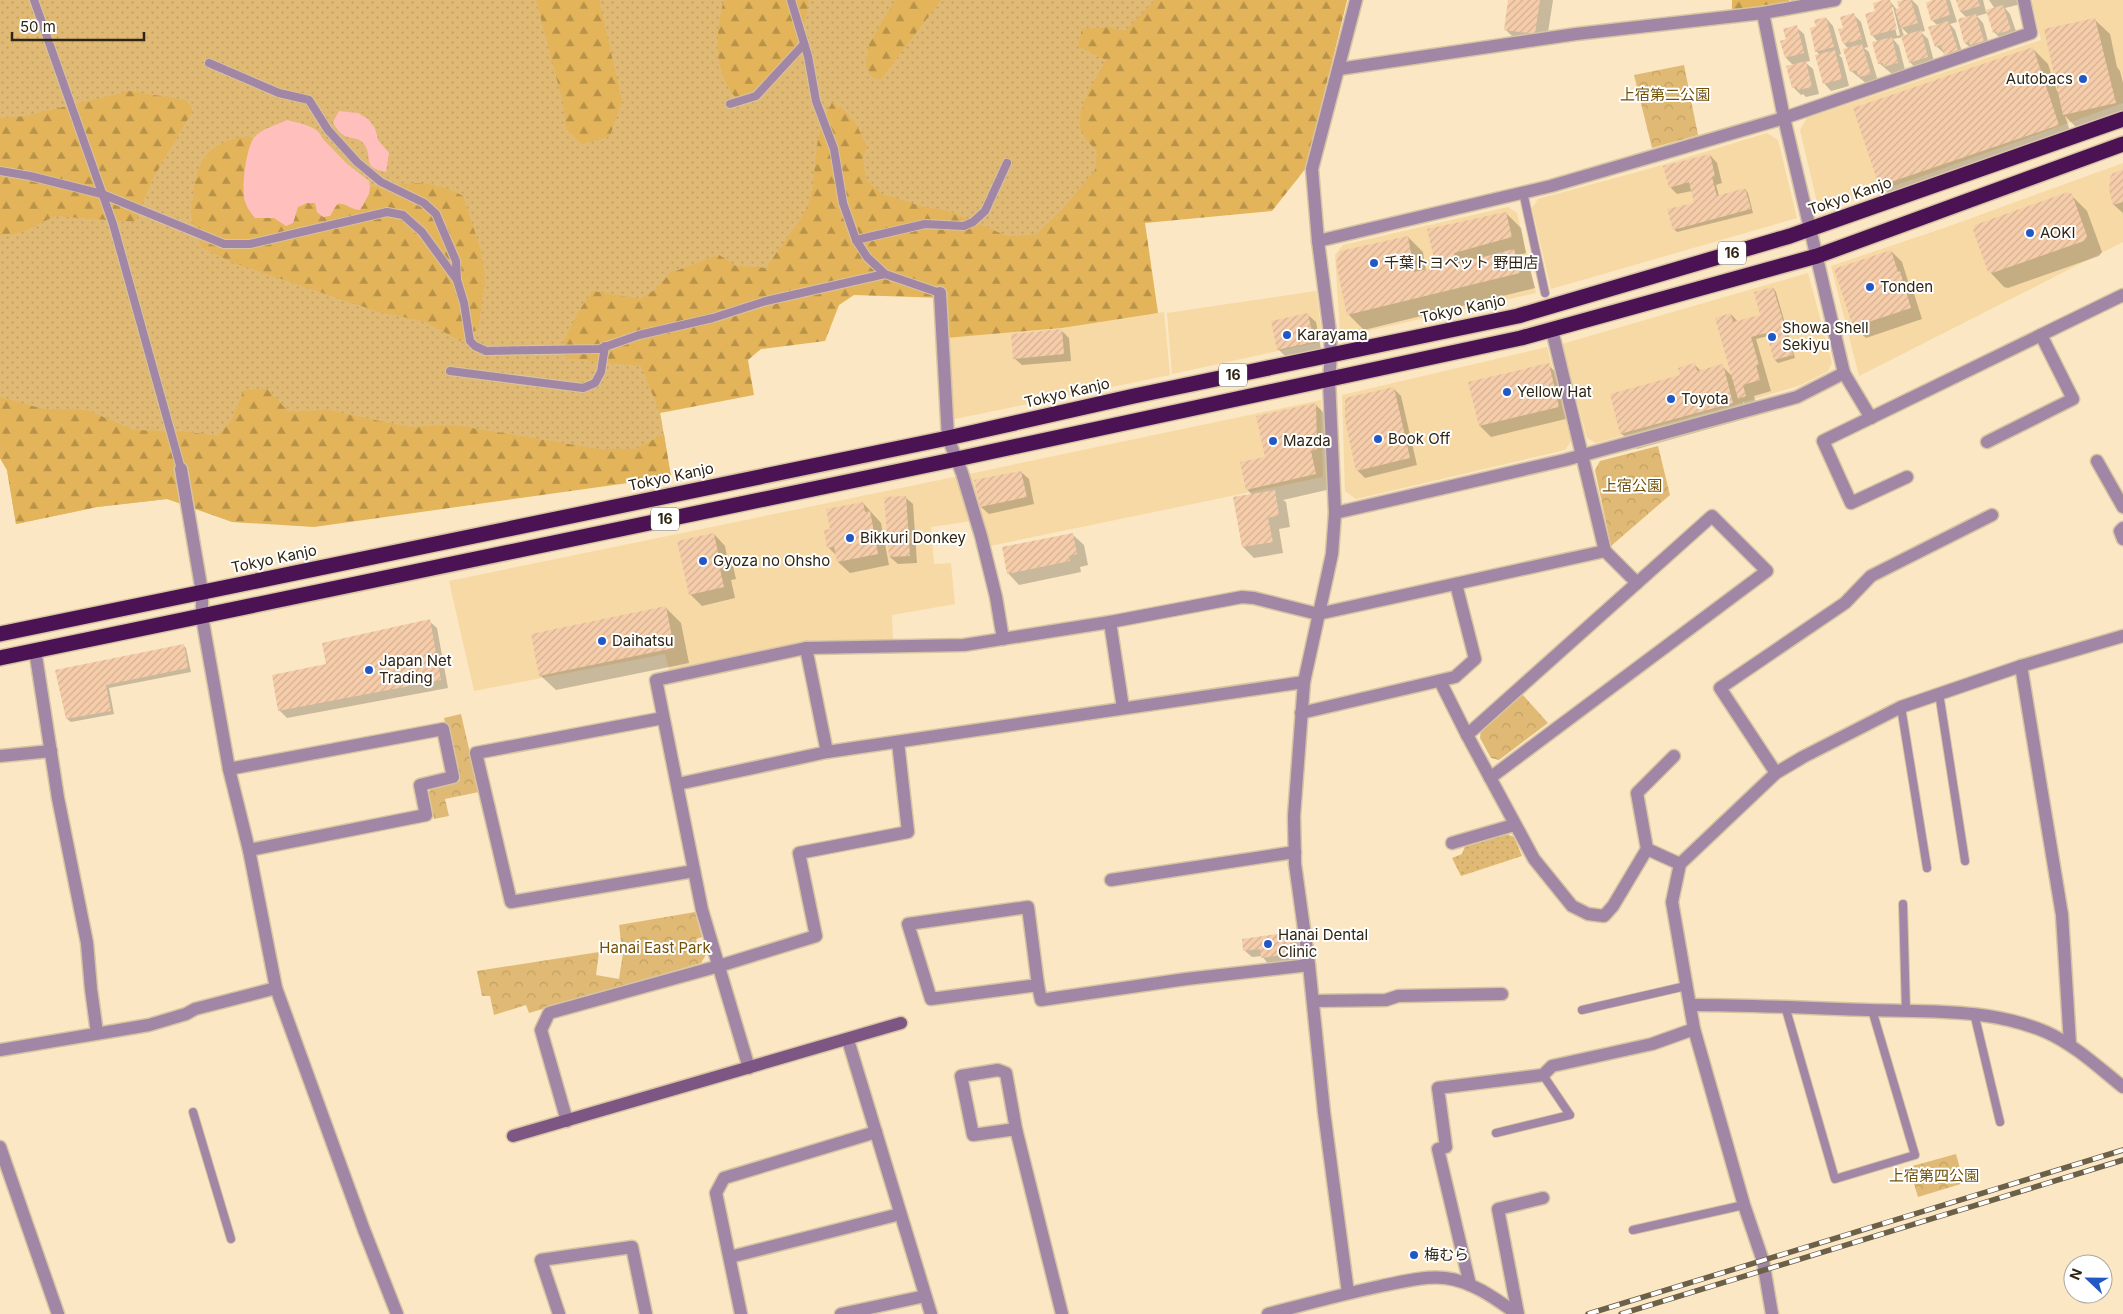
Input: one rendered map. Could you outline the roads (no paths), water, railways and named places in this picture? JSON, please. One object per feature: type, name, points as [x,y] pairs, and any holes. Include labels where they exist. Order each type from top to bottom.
[{"type":"highway","name":"Tokyo Kanjo","points":[[0,634],[948,438],[1331,354],[1518,316],[1810,229],[2123,119]]},
{"type":"highway","name":"16","points":[[0,658],[957,459],[1329,380],[1552,330],[1817,256],[2123,144]]},
{"type":"street","points":[[1348,1293],[1324,1112],[1309,965],[1295,864],[1294,816],[1304,682],[1332,554],[1335,514],[1329,380],[1331,354],[1312,169],[1356,0]]},
{"type":"street","points":[[1339,69],[1576,34],[1763,13],[1835,0]]},
{"type":"street","points":[[1318,241],[1523,192],[1784,118],[2031,33],[2024,0]]},
{"type":"street","points":[[1763,13],[1784,118],[1844,372],[1871,418]]},
{"type":"street","points":[[940,293],[948,438],[957,459],[996,597],[1003,639]]},
{"type":"street","points":[[1907,477],[1851,503],[1823,441],[2123,295]]},
{"type":"street","points":[[1552,330],[1605,551],[1637,583]]},
{"type":"street","points":[[1987,442],[2073,399],[2041,335]]},
{"type":"street","points":[[1335,514],[1583,456],[1797,397],[1844,372]]},
{"type":"street","points":[[2097,461],[2123,507]]},
{"type":"street","points":[[182,469],[202,592],[202,617],[230,770],[276,988],[364,1230],[397,1314]]},
{"type":"street","points":[[1776,773],[1720,688],[1845,603],[1871,576],[1992,514]]},
{"type":"street","points":[[1466,735],[1712,516],[1767,571],[1490,778]]},
{"type":"street","points":[[2123,528],[2120,531],[2123,539]]},
{"type":"street","points":[[749,1068],[707,930],[656,680],[806,648],[964,646],[1110,622],[1242,597],[1254,598],[1318,614],[1605,551]]},
{"type":"street","points":[[1301,713],[1455,678],[1475,659],[1456,584]]},
{"type":"street","points":[[1110,622],[1123,708]]},
{"type":"street","points":[[1772,1314],[1763,1261],[1744,1205],[1694,1029],[1672,902],[1680,864],[1776,773],[1803,756],[1901,706],[2021,666],[2123,636]]},
{"type":"street","points":[[806,648],[827,752]]},
{"type":"street","points":[[35,650],[58,798],[88,943],[91,989],[97,1033]]},
{"type":"street","points":[[2021,666],[2062,915],[2070,1044]]},
{"type":"street","points":[[1440,681],[1466,735],[1534,860],[1572,906],[1588,914],[1604,916],[1613,906],[1647,850],[1637,793],[1674,756]]},
{"type":"street","points":[[678,784],[827,752],[1304,682]]},
{"type":"street","points":[[663,718],[476,753],[512,902],[694,871]]},
{"type":"street","points":[[230,770],[443,728],[453,777],[420,785],[426,815],[248,850]]},
{"type":"street","points":[[567,1121],[541,1030],[549,1013],[719,966],[816,936],[799,854],[908,832],[898,742]]},
{"type":"street","points":[[0,756],[51,751]]},
{"type":"street","points":[[1452,844],[1514,825]]},
{"type":"street","points":[[1647,850],[1680,864]]},
{"type":"street","points":[[1111,880],[1295,852]]},
{"type":"street","points":[[1038,985],[931,999],[908,924],[1028,907],[1041,1000],[1167,981],[1309,965]]},
{"type":"street","points":[[0,1050],[149,1025],[186,1014],[195,1009],[276,988]]},
{"type":"street","points":[[1313,1001],[1386,1000],[1398,996],[1502,994]]},
{"type":"street","points":[[1690,1005],[1785,1006],[1974,1013],[2006,1020],[2045,1032],[2070,1044],[2123,1087]]},
{"type":"street","points":[[513,1136],[848,1040],[901,1023]]},
{"type":"street","points":[[1470,1285],[1438,1149],[1446,1147],[1438,1088],[1543,1075],[1552,1066],[1652,1044],[1694,1029]]},
{"type":"street","points":[[848,1040],[931,1314]]},
{"type":"street","points":[[1016,1129],[973,1135],[961,1076],[998,1070],[1006,1073],[1016,1129],[1062,1314]]},
{"type":"street","points":[[742,1314],[716,1193],[724,1178],[876,1132]]},
{"type":"street","points":[[0,1146],[58,1314]]},
{"type":"street","points":[[1518,1314],[1498,1209],[1543,1198]]},
{"type":"street","points":[[730,1257],[900,1214]]},
{"type":"street","points":[[559,1314],[541,1260],[632,1247],[646,1314]]},
{"type":"street","points":[[1268,1314],[1348,1293],[1419,1278],[1446,1278],[1470,1285],[1494,1297],[1518,1314]]},
{"type":"street","points":[[841,1314],[925,1296]]},
{"type":"lane","points":[[34,0],[113,224],[182,469]]},
{"type":"lane","points":[[791,0],[804,44],[816,101],[834,149],[843,203],[856,240],[867,257],[885,274],[940,293]]},
{"type":"lane","points":[[730,104],[756,96],[804,44]]},
{"type":"lane","points":[[209,64],[279,93],[309,100],[328,130],[357,162],[381,182],[424,203],[436,214],[456,261],[457,280],[464,303],[470,341],[475,346],[486,350],[598,349],[639,335],[713,318],[766,300],[885,274]]},
{"type":"lane","points":[[856,240],[925,224],[964,226],[973,222],[985,211],[1007,163]]},
{"type":"lane","points":[[0,171],[30,176],[102,194],[224,244],[250,244],[387,212],[403,215],[422,232],[457,280]]},
{"type":"lane","points":[[1523,192],[1545,293]]},
{"type":"lane","points":[[450,371],[583,388],[595,383],[601,372],[605,346]]},
{"type":"lane","points":[[1939,693],[1965,861]]},
{"type":"lane","points":[[1901,706],[1927,868]]},
{"type":"lane","points":[[1903,904],[1906,1011]]},
{"type":"lane","points":[[1582,1010],[1686,986]]},
{"type":"lane","points":[[1785,1006],[1835,1179],[1916,1155],[1872,1010]]},
{"type":"lane","points":[[1974,1013],[2000,1122]]},
{"type":"lane","points":[[1496,1133],[1570,1115],[1543,1075]]},
{"type":"lane","points":[[193,1112],[232,1239]]},
{"type":"lane","points":[[1633,1230],[1744,1205]]},
{"type":"railway","points":[[1588,1314],[2123,1150]]},
{"type":"railway","points":[[1621,1314],[2123,1160]]},
{"type":"place","name":"Autobacs","points":[[2083,79]]},
{"type":"place","name":"AOKI","points":[[2030,233]]},
{"type":"place","name":"千葉トヨペット 野田店","points":[[1374,263]]},
{"type":"place","name":"Tonden","points":[[1870,287]]},
{"type":"place","name":"Karayama","points":[[1287,335]]},
{"type":"place","name":"Showa Shell Sekiyu","points":[[1772,337]]},
{"type":"place","name":"Yellow Hat","points":[[1507,392]]},
{"type":"place","name":"Toyota","points":[[1671,399]]},
{"type":"place","name":"Book Off","points":[[1378,439]]},
{"type":"place","name":"Mazda","points":[[1273,441]]},
{"type":"place","name":"Bikkuri Donkey","points":[[850,538]]},
{"type":"place","name":"Gyoza no Ohsho","points":[[703,561]]},
{"type":"place","name":"Daihatsu","points":[[602,641]]},
{"type":"place","name":"Japan Net Trading","points":[[369,670]]},
{"type":"place","name":"Hanai Dental Clinic","points":[[1268,944]]},
{"type":"place","name":"梅むら","points":[[1414,1255]]},
{"type":"park label","name":"上宿第二公園","points":[[1665,95]]},
{"type":"park label","name":"上宿公園","points":[[1632,486]]},
{"type":"park label","name":"Hanai East Park","points":[[655,948]]},
{"type":"park label","name":"上宿第四公園","points":[[1934,1176]]}]
